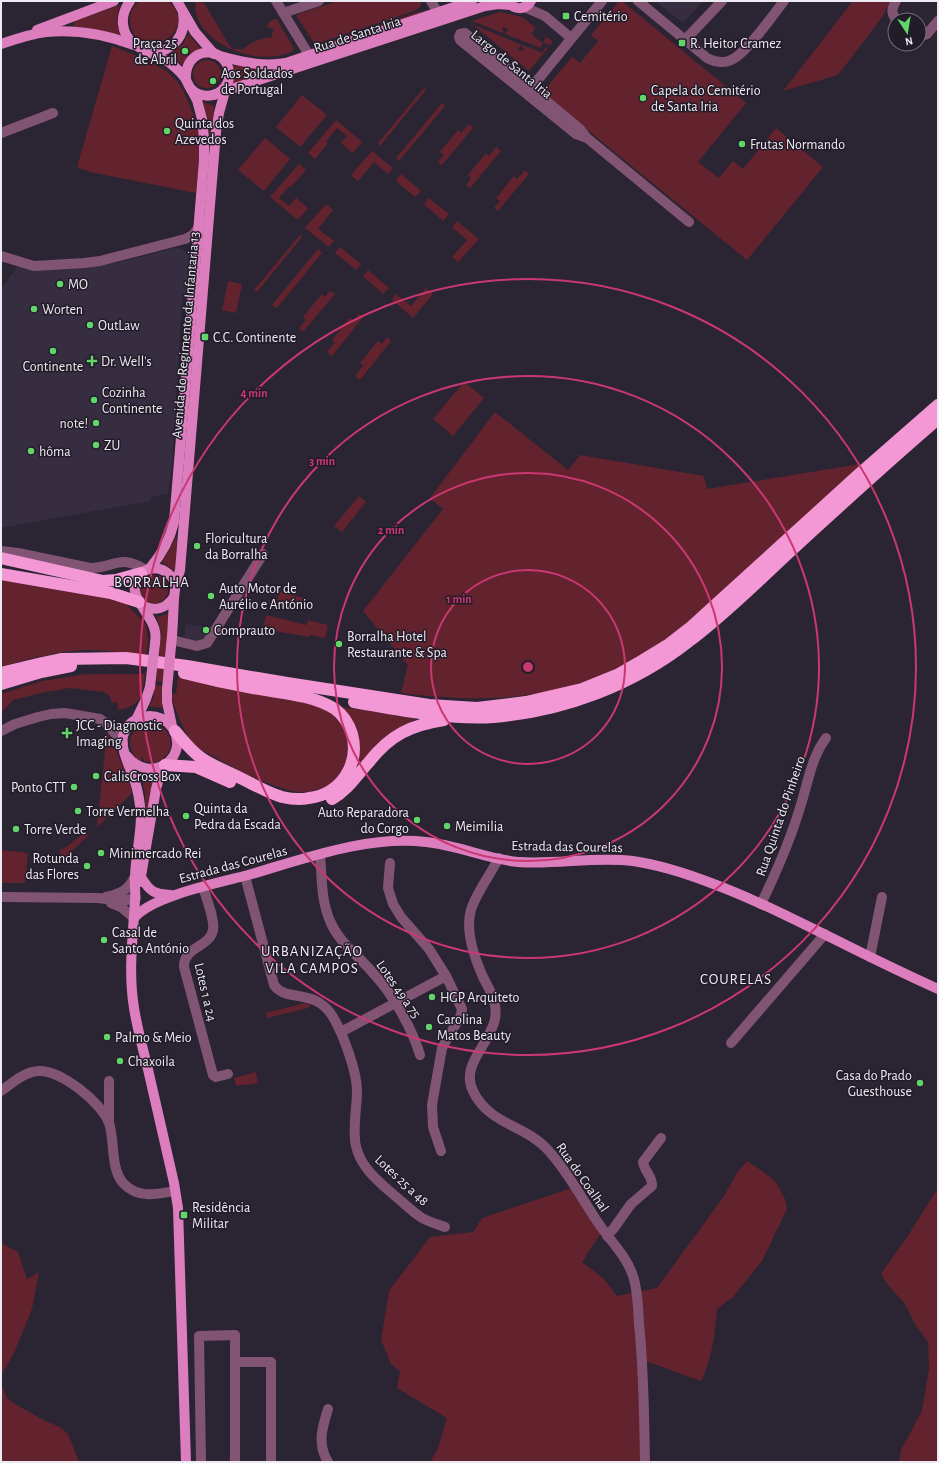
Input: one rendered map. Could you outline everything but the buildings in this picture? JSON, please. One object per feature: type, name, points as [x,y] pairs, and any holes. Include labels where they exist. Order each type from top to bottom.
[{"type":"highway","points":[[1,673],[71,658],[143,659],[394,700],[453,707],[477,708],[519,703],[582,689],[619,674],[669,644],[691,627],[857,476],[938,406]]},
{"type":"highway","points":[[163,766],[196,767],[276,802],[297,807],[311,806],[324,803],[339,794],[353,781],[382,746],[403,732],[426,723],[514,714],[565,704],[607,690],[653,666],[687,643],[713,622],[938,419]]},
{"type":"highway","points":[[1,558],[103,581],[116,580],[146,570]]},
{"type":"highway","points":[[1,574],[62,583],[111,593],[140,603]]},
{"type":"highway","points":[[1,679],[51,665],[74,661],[110,658]]},
{"type":"highway","points":[[1,684],[41,672],[79,665],[108,663],[143,666],[431,714],[473,717]]},
{"type":"highway","points":[[173,729],[202,759],[274,794],[296,799],[316,797],[333,788],[348,772],[354,751],[353,739],[348,724],[337,710],[320,702],[180,672]]},
{"type":"main road","points":[[130,1],[124,12],[123,26],[126,33],[135,45]]},
{"type":"main road","name":"Rua de Santa Iria","points":[[217,55],[252,63],[270,65],[286,62],[309,56],[472,1]]},
{"type":"main road","points":[[1,44],[111,2]]},
{"type":"main road","name":"Rua de Santa Iria","points":[[226,88],[247,85],[485,6],[509,3],[518,8],[528,4]]},
{"type":"main road","points":[[1,44],[30,35],[46,32],[62,32],[108,37],[135,45],[171,64],[186,79],[191,89],[201,95],[213,95],[219,93],[226,88],[229,78],[228,66],[198,36],[181,5]]},
{"type":"main road","points":[[145,50],[158,51],[175,42],[182,32],[184,25],[181,5]]},
{"type":"main road","points":[[186,79],[187,66],[195,56],[208,52],[217,55]]},
{"type":"main road","points":[[219,113],[227,97],[236,90],[247,85]]},
{"type":"main road","name":"Avenida do Regimento da Infantaria 13","points":[[173,729],[166,698],[166,689],[172,643],[174,593],[180,570],[212,172],[219,113],[226,88]]},
{"type":"main road","name":"Avenida do Regimento da Infantaria 13","points":[[146,570],[166,547],[174,522],[204,160],[204,138],[198,105],[191,89]]},
{"type":"main road","points":[[140,603],[147,608],[160,609],[170,602],[174,593],[172,577],[162,569],[146,570],[137,578],[134,590],[140,603],[154,627],[155,643],[150,687],[137,718],[126,729],[123,743],[136,784],[140,811],[138,877],[130,968],[133,1003],[175,1191],[178,1214],[186,1462]]},
{"type":"main road","points":[[126,756],[138,767],[154,769],[163,766],[175,754],[177,738],[173,729],[160,717],[145,716],[137,718]]},
{"type":"main road","points":[[138,877],[155,792],[163,766]]},
{"type":"main road","name":"Estrada das Courelas","points":[[134,918],[143,909],[156,903],[203,887],[354,846],[372,843],[414,841],[439,844],[520,862],[613,860],[638,862],[677,871],[728,889],[938,989]]},
{"type":"main road","points":[[138,877],[154,893],[177,895]]},
{"type":"main road","points":[[136,898],[146,903],[156,903]]},
{"type":"street","points":[[276,1],[309,56]]},
{"type":"street","points":[[283,13],[319,1]]},
{"type":"street","points":[[431,1],[438,12]]},
{"type":"street","points":[[534,1],[544,16]]},
{"type":"street","name":"Largo de Santa Iria","points":[[531,88],[602,1]]},
{"type":"street","points":[[638,1],[707,58],[715,62],[729,61],[743,52],[784,1]]},
{"type":"street","points":[[685,40],[722,1]]},
{"type":"street","points":[[892,12],[892,9],[896,1]]},
{"type":"street","points":[[528,4],[571,38]]},
{"type":"street","points":[[927,34],[938,21]]},
{"type":"street","name":"Largo de Santa Iria","points":[[587,138],[576,134],[460,40],[460,34],[465,33],[580,129],[587,138],[689,222]]},
{"type":"street","points":[[1,133],[53,113]]},
{"type":"street","points":[[1,256],[30,266],[61,265],[100,261],[190,237],[199,227]]},
{"type":"street","points":[[172,242],[186,245],[197,254]]},
{"type":"street","points":[[1,551],[18,553],[90,568],[100,567],[116,562],[129,562],[146,570]]},
{"type":"street","points":[[172,643],[197,646],[206,643],[263,554]]},
{"type":"street","points":[[1,731],[15,724],[38,716],[65,713],[100,719],[108,725],[123,743]]},
{"type":"street","name":"Rua Quinta do Pinheiro","points":[[761,904],[774,877],[798,815],[815,757],[826,738]]},
{"type":"street","name":"Lotes 49 a 75","points":[[320,855],[324,904],[333,928],[344,945],[375,975],[395,1003],[414,1037],[420,1055]]},
{"type":"street","name":"Rua do Coalhal","points":[[498,858],[473,905],[470,915],[470,934],[475,956],[484,979],[493,996],[496,1011],[493,1028],[470,1069],[470,1084],[480,1103],[490,1113],[499,1120],[534,1138],[546,1148],[566,1174],[607,1236],[626,1260],[636,1287],[643,1361],[645,1462]]},
{"type":"street","points":[[390,863],[388,888],[393,904],[401,917],[426,945],[446,976],[460,1003],[462,1011],[460,1018],[442,1048],[432,1105],[432,1122],[441,1151]]},
{"type":"street","name":"Lotes 25 a 48","points":[[245,876],[274,985],[277,989],[284,993],[311,998],[321,1003],[331,1014],[341,1032],[357,1083],[354,1136],[361,1160],[368,1171],[378,1181],[416,1214],[426,1220],[444,1227]]},
{"type":"street","points":[[98,898],[123,892],[138,877]]},
{"type":"street","name":"Lotes 1 a 24","points":[[203,887],[212,921],[213,931],[208,938],[188,954],[184,960],[184,967],[212,1075],[216,1077],[228,1074]]},
{"type":"street","points":[[870,957],[882,896]]},
{"type":"street","points":[[1,897],[98,898],[122,901],[136,898]]},
{"type":"street","points":[[98,898],[120,906],[134,918]]},
{"type":"street","points":[[731,1043],[825,934]]},
{"type":"street","points":[[341,1032],[446,976]]},
{"type":"street","points":[[1,1091],[29,1073],[40,1071],[51,1072],[69,1081],[93,1102],[103,1113],[109,1124]]},
{"type":"street","points":[[109,1081],[109,1124],[118,1175],[123,1183],[134,1192],[149,1195],[175,1191]]},
{"type":"street","points":[[607,1236],[632,1202],[652,1186],[652,1181],[644,1168],[643,1162],[661,1138]]},
{"type":"street","points":[[201,1462],[199,1336],[235,1335],[235,1462]]},
{"type":"street","points":[[235,1362],[271,1362],[272,1462]]},
{"type":"street","points":[[328,1409],[321,1436],[323,1452],[328,1462]]},
{"type":"shaded area","points":[[140,1],[168,1],[177,13],[178,24],[173,33],[165,40],[154,44],[144,42],[135,36],[130,22],[130,16],[133,8]]},
{"type":"shaded area","points":[[196,1],[204,3],[229,45],[233,49],[241,50],[259,39],[271,38],[274,29],[267,27],[269,22],[277,19],[294,50],[281,55],[263,57],[249,55],[230,48],[212,37],[204,29],[199,21],[196,11]]},
{"type":"shaded area","points":[[338,1],[421,1],[421,4],[414,11],[319,43],[314,43],[296,15]]},
{"type":"shaded area","points":[[619,1],[622,1],[746,103],[698,162],[719,178],[733,161],[743,169],[776,128],[823,167],[747,260],[542,93],[572,57],[580,63],[598,41],[591,35]]},
{"type":"shaded area","points":[[655,1],[703,1],[683,23]]},
{"type":"shaded area","points":[[853,1],[890,1],[883,16],[838,75],[783,91]]},
{"type":"shaded area","points":[[120,5],[117,18],[120,36],[75,28],[73,26],[75,21]]},
{"type":"shaded area","points":[[421,11],[421,13],[317,48],[317,46]]},
{"type":"shaded area","points":[[500,12],[522,17],[536,28],[531,34],[542,43],[547,37],[553,42],[550,45],[543,42],[541,48],[505,34],[508,29],[503,27],[503,33],[472,21]]},
{"type":"shaded area","points":[[472,24],[522,45],[518,49],[523,51],[523,45],[543,53],[545,47],[548,48],[529,71]]},
{"type":"shaded area","points":[[188,34],[201,49],[189,54],[182,65],[169,55],[183,44]]},
{"type":"shaded area","points":[[112,46],[147,60],[165,70],[177,81],[183,90],[198,126],[200,144],[196,193],[90,172],[77,167]]},
{"type":"shaded area","points":[[207,60],[217,64],[221,74],[217,84],[207,88],[197,84],[193,74],[197,64]]},
{"type":"shaded area","points":[[233,65],[258,69],[259,76],[232,85],[234,75]]},
{"type":"shaded area","points":[[424,88],[426,90],[380,146],[378,143]]},
{"type":"shaded area","points":[[302,95],[327,115],[300,147],[276,127]]},
{"type":"shaded area","points":[[203,102],[214,106],[211,135],[210,135]]},
{"type":"shaded area","points":[[442,103],[445,106],[399,161],[396,158]]},
{"type":"shaded area","points":[[336,120],[362,142],[353,153],[341,143],[347,136],[337,128],[326,141],[328,143],[315,159],[308,153]]},
{"type":"shaded area","points":[[469,124],[473,128],[442,165],[438,162],[444,155],[440,152],[458,130],[461,133]]},
{"type":"shaded area","points":[[265,138],[290,159],[264,191],[238,170]]},
{"type":"shaded area","points":[[496,147],[501,151],[470,188],[466,185],[471,178],[468,175],[486,153],[489,156]]},
{"type":"shaded area","points":[[372,151],[393,168],[388,174],[374,162],[358,181],[351,175]]},
{"type":"shaded area","points":[[299,164],[306,170],[279,198],[289,206],[296,198],[308,208],[298,220],[270,197]]},
{"type":"shaded area","points":[[525,170],[529,174],[498,211],[494,208],[500,201],[496,198],[514,176],[517,179]]},
{"type":"shaded area","points":[[401,174],[421,191],[415,197],[396,181]]},
{"type":"shaded area","points":[[429,198],[449,214],[443,221],[424,204]]},
{"type":"shaded area","points":[[326,204],[333,210],[318,229],[334,241],[329,247],[305,228]]},
{"type":"shaded area","points":[[457,221],[479,239],[458,262],[452,257],[467,240],[452,227]]},
{"type":"shaded area","points":[[300,235],[302,237],[257,292],[254,290]]},
{"type":"shaded area","points":[[340,247],[361,264],[356,270],[335,253]]},
{"type":"shaded area","points":[[175,248],[184,250],[188,254],[189,262],[187,295],[182,299],[172,465],[168,494],[151,497],[151,501],[1,528],[1,289],[18,266],[33,267],[116,263]]},
{"type":"shaded area","points":[[318,249],[322,253],[277,308],[272,305]]},
{"type":"shaded area","points":[[368,270],[389,288],[383,294],[363,276]]},
{"type":"shaded area","points":[[228,281],[242,284],[236,313],[222,310]]},
{"type":"shaded area","points":[[426,288],[433,294],[413,318],[392,300],[396,294],[411,306]]},
{"type":"shaded area","points":[[330,291],[335,294],[303,332],[299,328],[306,320],[303,317],[322,294],[325,297]]},
{"type":"shaded area","points":[[359,314],[363,317],[332,356],[327,352],[335,342],[332,340],[350,318],[354,320]]},
{"type":"shaded area","points":[[387,337],[391,341],[360,380],[355,376],[363,366],[360,363],[378,341],[382,344]]},
{"type":"shaded area","points":[[464,382],[484,398],[453,436],[433,419]]},
{"type":"shaded area","points":[[495,412],[568,470],[580,455],[704,476],[707,489],[866,463],[718,598],[678,631],[657,646],[611,671],[587,681],[564,688],[518,696],[472,698],[425,696],[401,693],[408,665],[363,611],[443,509],[430,498]]},
{"type":"shaded area","points":[[359,496],[366,502],[342,532],[334,526]]},
{"type":"shaded area","points":[[175,538],[177,539],[175,571],[162,562]]},
{"type":"shaded area","points":[[153,575],[162,577],[166,580],[168,585],[166,596],[158,603],[152,603],[146,600],[142,596],[140,590],[141,584],[145,578]]},
{"type":"shaded area","points":[[1,576],[110,595],[125,603],[146,625],[148,640],[146,656],[85,650],[43,656],[1,667]]},
{"type":"shaded area","points":[[280,592],[304,598],[300,606],[277,600]]},
{"type":"shaded area","points":[[170,613],[164,682],[156,681],[161,632],[157,617]]},
{"type":"shaded area","points":[[266,615],[307,625],[308,620],[328,625],[325,638],[310,635],[309,637],[263,629]]},
{"type":"shaded area","points":[[185,624],[211,627],[202,642],[185,638]]},
{"type":"shaded area","points":[[86,674],[145,674],[143,688],[139,698],[132,706],[126,708],[118,710],[117,702],[112,703],[110,696],[104,692],[69,688],[13,700],[1,713],[1,694],[42,681]]},
{"type":"shaded area","points":[[178,677],[306,701],[322,708],[336,718],[343,727],[348,743],[346,761],[338,776],[324,787],[311,791],[298,792],[288,790],[277,787],[230,766],[197,747],[187,735],[173,702],[172,694],[176,694]]},
{"type":"shaded area","points":[[155,685],[164,686],[162,708],[149,706],[153,700]]},
{"type":"shaded area","points":[[342,707],[416,719],[394,731],[355,771]]},
{"type":"shaded area","points":[[150,723],[165,730],[171,742],[167,755],[153,764],[154,758],[148,762],[144,761],[142,756],[141,762],[135,756],[130,745],[130,739],[133,733],[143,725]]},
{"type":"shaded area","points":[[107,733],[114,742],[132,793],[97,827]]},
{"type":"shaded area","points":[[142,779],[154,780],[147,812],[146,812]]},
{"type":"shaded area","points":[[84,833],[90,834],[59,863],[60,850],[68,846]]},
{"type":"shaded area","points":[[1,850],[28,853],[25,883],[1,883]]},
{"type":"shaded area","points":[[305,1003],[311,1005],[308,1008],[267,1018],[266,1013]]},
{"type":"shaded area","points":[[256,1072],[258,1083],[236,1086],[234,1078]]},
{"type":"shaded area","points":[[747,1161],[776,1182],[785,1199],[787,1209],[762,1261],[733,1297],[717,1309],[708,1364],[701,1381],[640,1359],[642,1457],[638,1462],[430,1462],[438,1448],[447,1418],[397,1388],[400,1371],[391,1364],[381,1340],[389,1291],[430,1237],[473,1232],[482,1218],[572,1188],[601,1233],[582,1262],[603,1278],[617,1296],[657,1288],[724,1196],[737,1173]]},
{"type":"shaded area","points":[[938,1188],[938,1462],[899,1462],[901,1450],[922,1411],[929,1369],[928,1342],[915,1324],[905,1304],[889,1286],[881,1274],[909,1234]]},
{"type":"shaded area","points":[[1,1243],[18,1252],[27,1279],[39,1272],[32,1309],[14,1353],[2,1374],[2,1386],[7,1398],[15,1404],[45,1421],[60,1427],[68,1434],[79,1462],[1,1462]]},
{"type":"place","name":"Cemitério","points":[[566,16]]},
{"type":"place","name":"R. Heitor Cramez","points":[[682,43]]},
{"type":"place","name":"Praça 25 de Abril","points":[[185,51]]},
{"type":"place","name":"Aos Soldados de Portugal","points":[[213,81]]},
{"type":"place","name":"Capela do Cemitério de Santa Iria","points":[[643,98]]},
{"type":"place","name":"Quinta dos Azevedos","points":[[167,131]]},
{"type":"place","name":"Frutas Normando","points":[[742,144]]},
{"type":"place","name":"MO","points":[[60,284]]},
{"type":"place","name":"Worten","points":[[34,309]]},
{"type":"place","name":"OutLaw","points":[[90,325]]},
{"type":"place","name":"C.C. Continente","points":[[205,337]]},
{"type":"place","name":"Continente","points":[[53,351]]},
{"type":"place","name":"Dr. Well's","points":[[92,361]]},
{"type":"place","name":"Cozinha Continente","points":[[94,400]]},
{"type":"place","name":"note!","points":[[96,423]]},
{"type":"place","name":"ZU","points":[[96,445]]},
{"type":"place","name":"hôma","points":[[31,451]]},
{"type":"place","name":"Floricultura da Borralha","points":[[197,546]]},
{"type":"place","name":"Auto Motor de Aurélio e António","points":[[211,596]]},
{"type":"place","name":"Comprauto","points":[[206,630]]},
{"type":"place","name":"Borralha Hotel Restaurante & Spa","points":[[339,644]]},
{"type":"place","name":"JCC - Diagnostic Imaging","points":[[67,733]]},
{"type":"place","name":"CalisCross Box","points":[[96,776]]},
{"type":"place","name":"Ponto CTT","points":[[74,787]]},
{"type":"place","name":"Torre Vermelha","points":[[78,811]]},
{"type":"place","name":"Quinta da Pedra da Escada","points":[[186,816]]},
{"type":"place","name":"Auto Reparadora do Corgo","points":[[417,820]]},
{"type":"place","name":"Meimilia","points":[[447,826]]},
{"type":"place","name":"Torre Verde","points":[[16,829]]},
{"type":"place","name":"Minimercado Rei","points":[[101,853]]},
{"type":"place","name":"Rotunda das Flores","points":[[87,866]]},
{"type":"place","name":"Casal de Santo António","points":[[104,940]]},
{"type":"place","name":"HGP Arquiteto","points":[[432,997]]},
{"type":"place","name":"Carolina Matos Beauty","points":[[429,1027]]},
{"type":"place","name":"Palmo & Meio","points":[[107,1037]]},
{"type":"place","name":"Chaxoila","points":[[120,1061]]},
{"type":"place","name":"Casa do Prado Guesthouse","points":[[920,1083]]},
{"type":"place","name":"Residência Militar","points":[[184,1215]]},
{"type":"district","name":"BORRALHA","points":[[152,582]]},
{"type":"district","name":"URBANIZAÇÃO VILA CAMPOS","points":[[312,960]]},
{"type":"district","name":"COURELAS","points":[[736,979]]}]
